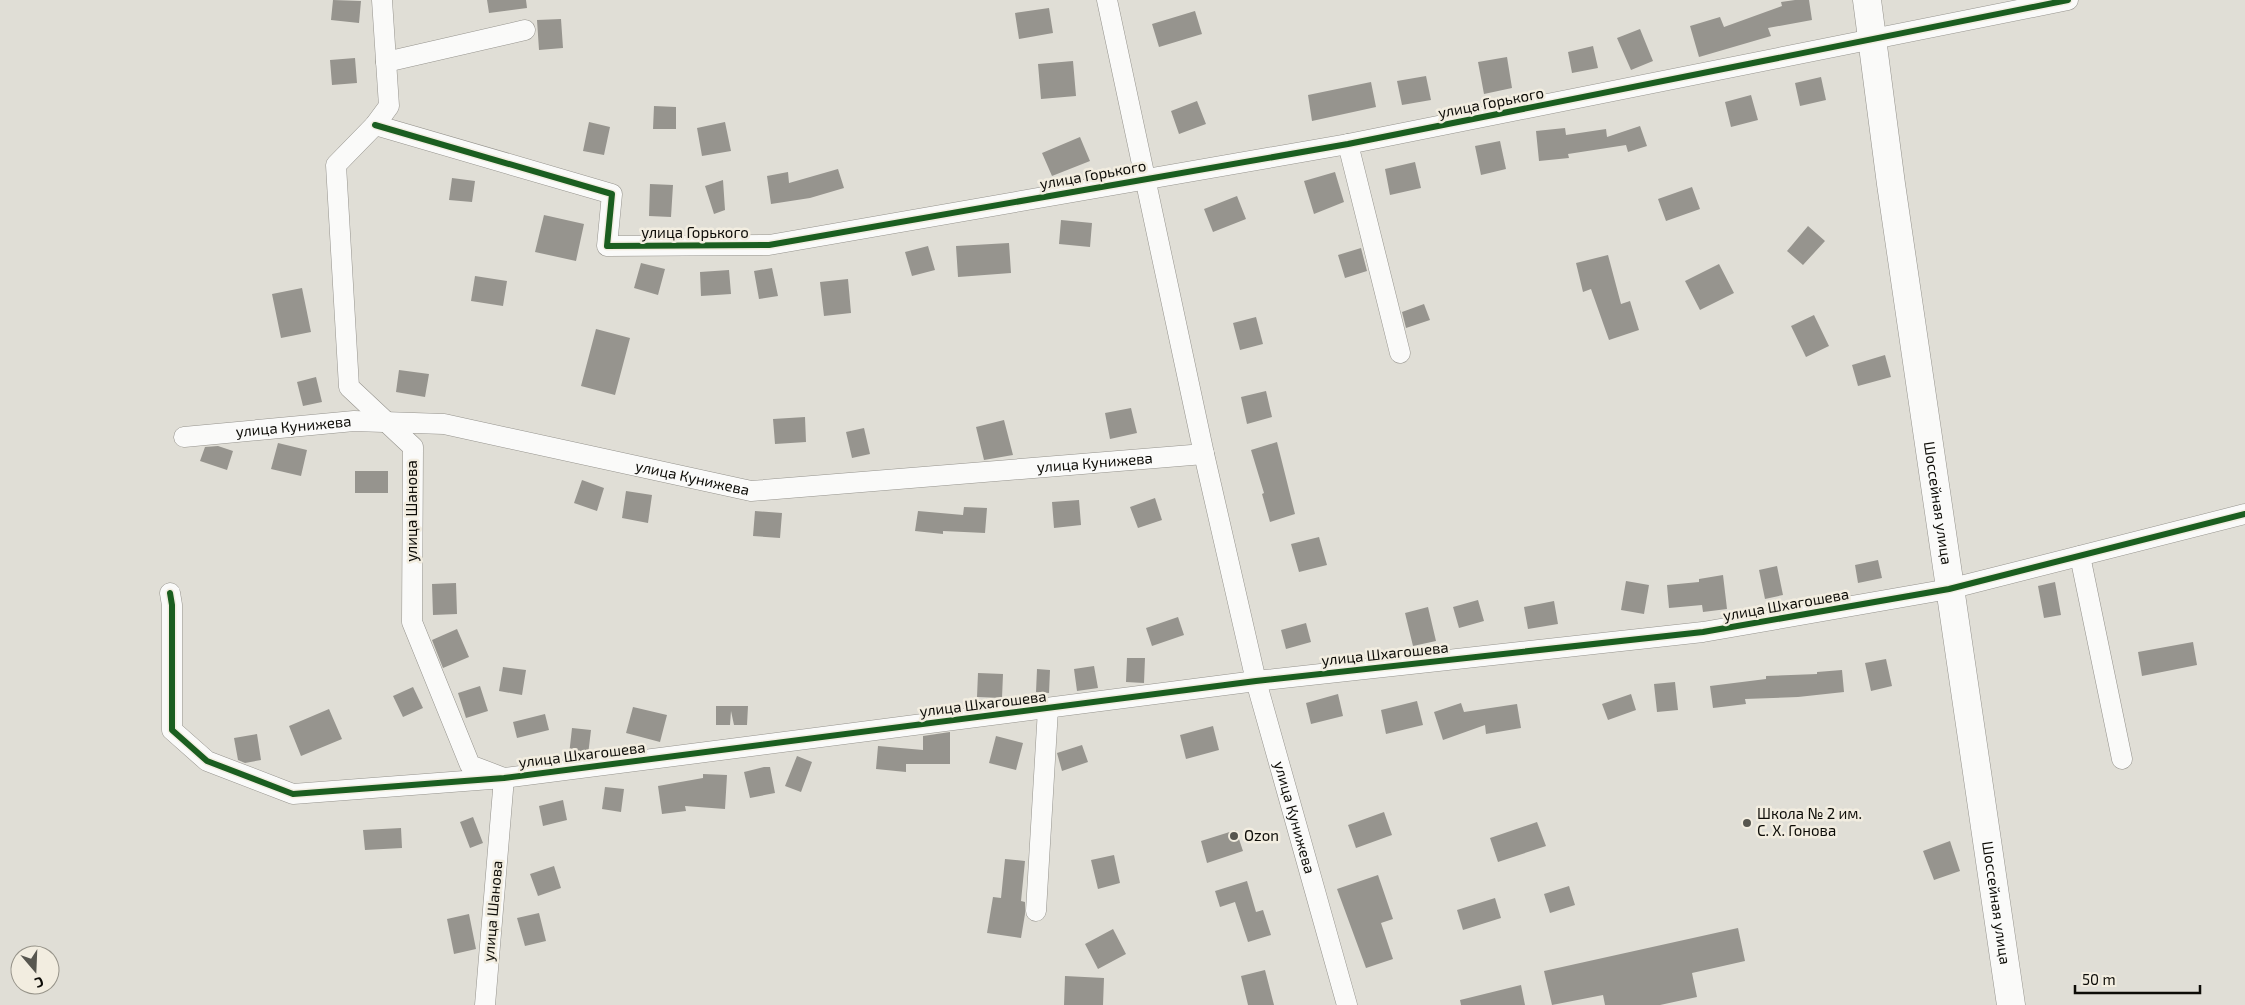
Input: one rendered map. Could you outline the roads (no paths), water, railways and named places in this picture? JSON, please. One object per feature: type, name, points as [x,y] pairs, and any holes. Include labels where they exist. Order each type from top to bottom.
[{"type":"highway","name":"Шоссейная улица","points":[[1867,0],[1949,589],[2011,1005]]},
{"type":"street","name":"улица Шанова","points":[[382,0],[389,106],[375,125],[336,165],[349,387],[413,447],[412,622],[470,765],[504,778],[485,1005]]},
{"type":"street","name":"улица Кунижева","points":[[1107,0],[1204,454],[1256,681],[1347,1005]]},
{"type":"street","name":"улица Горького","points":[[375,125],[612,194],[608,246],[769,245],[1348,144],[2068,0]]},
{"type":"street","points":[[386,62],[525,30]]},
{"type":"street","points":[[1348,144],[1400,353]]},
{"type":"street","name":"улица Кунижева","points":[[184,437],[354,422],[444,424],[751,491],[1204,454]]},
{"type":"street","name":"улица Шхагошева","points":[[170,593],[172,605],[172,730],[208,761],[293,794],[504,778],[1256,681],[1703,632],[1949,589],[2245,514]]},
{"type":"street","points":[[2080,556],[2122,759]]},
{"type":"street","points":[[1036,912],[1048,708]]},
{"type":"place","name":"Школа № 2 им. С. Х. Гонова","points":[[1747,823]]},
{"type":"place","name":"Ozon","points":[[1234,836]]}]
